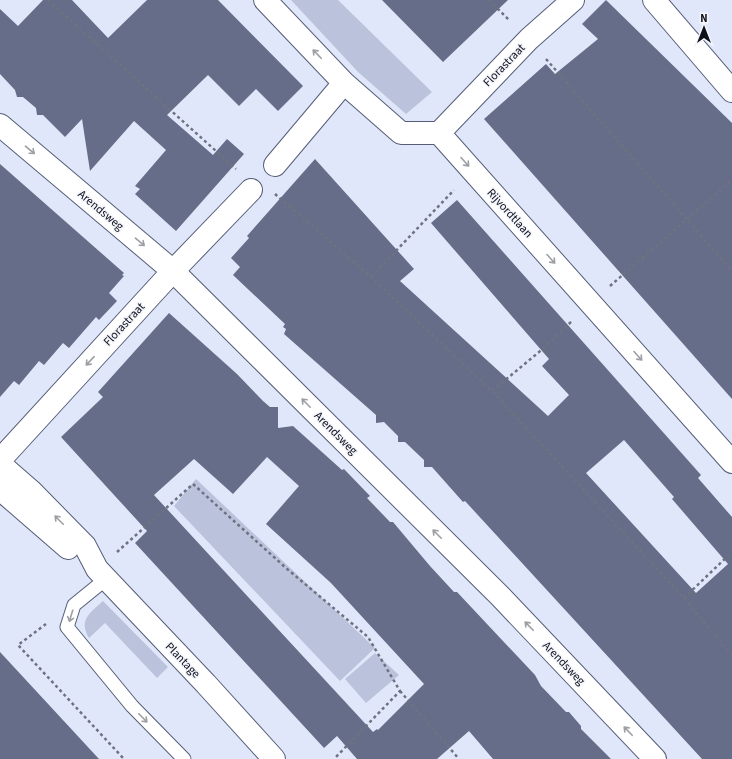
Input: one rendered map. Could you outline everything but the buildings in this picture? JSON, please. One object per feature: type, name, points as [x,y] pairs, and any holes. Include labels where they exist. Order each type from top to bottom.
[{"type":"street","points":[[265,0],[344,83],[401,133],[439,133]]},
{"type":"street","name":"Florastraat","points":[[439,133],[529,39],[573,0]]},
{"type":"street","points":[[654,0],[732,91]]},
{"type":"street","points":[[275,165],[344,83]]},
{"type":"street","name":"Arendsweg","points":[[0,125],[174,271],[500,596],[655,759]]},
{"type":"street","name":"Rijvordtlaan","points":[[439,133],[732,462]]},
{"type":"street","name":"Florastraat","points":[[2,459],[174,271],[251,190]]},
{"type":"street","name":"Plantage","points":[[2,459],[85,546],[98,570]]},
{"type":"street","name":"Plantage","points":[[0,489],[66,546],[98,570],[206,684],[274,759]]},
{"type":"lane","points":[[98,570],[74,605],[67,627],[132,706],[184,759]]},
{"type":"path","points":[[48,0],[237,170]]},
{"type":"path","points":[[489,0],[529,39],[732,271]]},
{"type":"path","points":[[371,277],[472,170]]},
{"type":"path","points":[[272,191],[371,277],[492,392],[684,598],[732,654]]},
{"type":"path","points":[[98,570],[193,484],[286,568],[368,637],[400,691],[459,759]]},
{"type":"path","points":[[684,598],[732,552]]},
{"type":"path","points":[[74,605],[29,635],[18,645],[124,759]]},
{"type":"path","points":[[334,759],[400,691]]},
{"type":"shaded area","points":[[291,0],[338,0],[432,92],[406,114],[358,72]]},
{"type":"shaded area","points":[[196,479],[375,648],[340,681],[174,506]]},
{"type":"shaded area","points":[[103,601],[168,667],[157,678],[105,623],[89,638],[86,632],[85,622],[90,613]]},
{"type":"shaded area","points":[[375,653],[399,675],[366,703],[345,679]]}]
